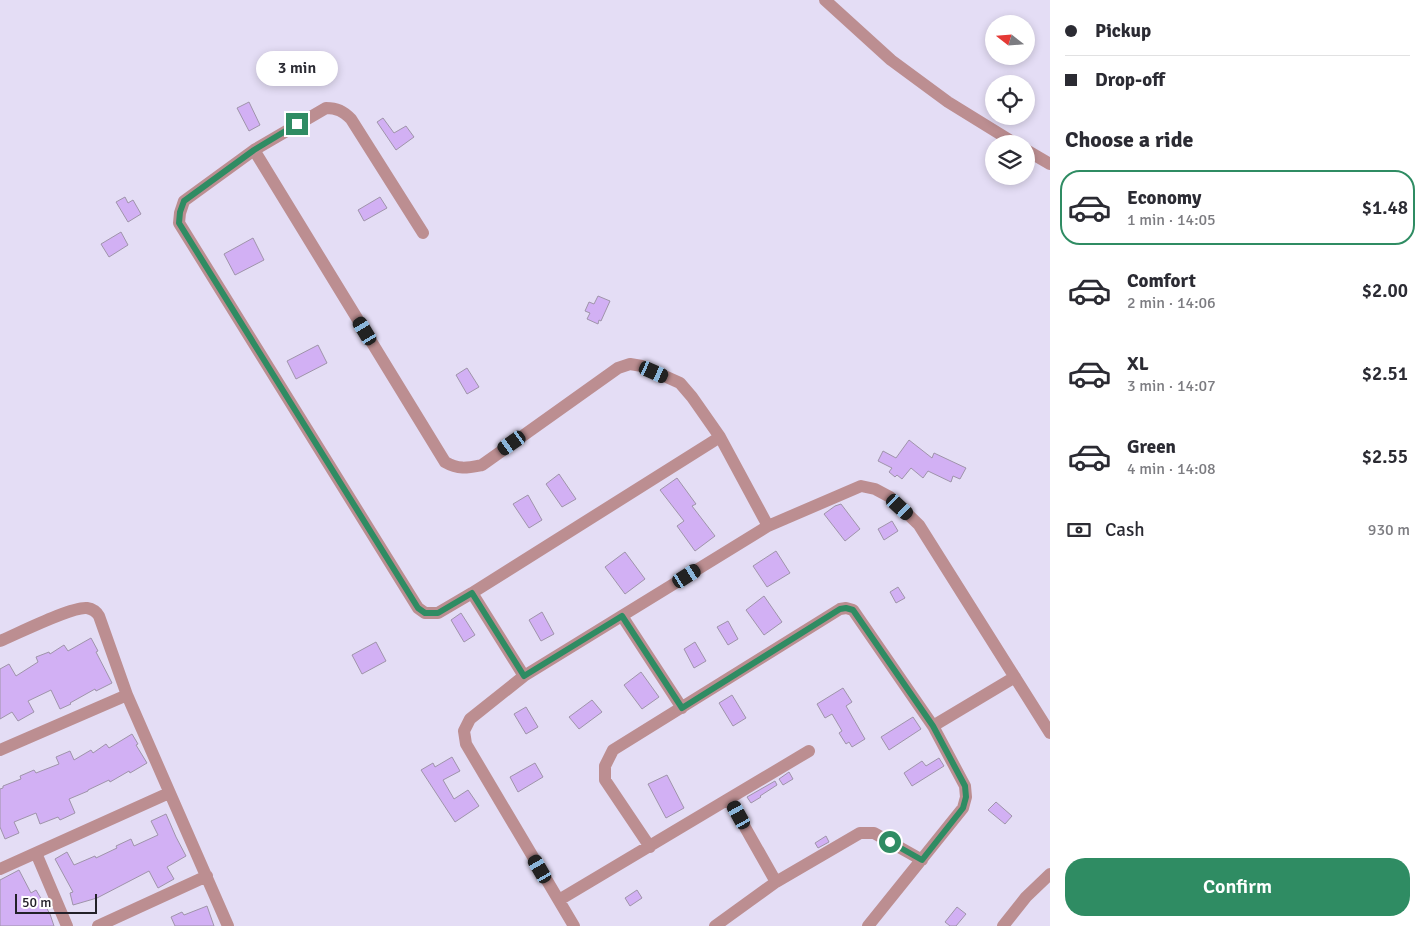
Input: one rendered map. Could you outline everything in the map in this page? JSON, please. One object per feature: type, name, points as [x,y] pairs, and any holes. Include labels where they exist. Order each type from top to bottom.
[{"type":"street","points":[[825,0],[891,60],[948,102],[1001,135]]},
{"type":"street","points":[[423,233],[351,119],[345,113],[335,108],[326,108],[254,150],[184,201],[179,223],[418,608],[425,613],[438,613],[472,593],[720,437]]},
{"type":"street","points":[[254,150],[445,462],[454,467],[465,468],[482,465],[618,368],[630,364],[642,366],[680,383],[692,397],[720,437],[768,526]]},
{"type":"street","points":[[1035,155],[1050,164]]},
{"type":"street","points":[[574,926],[466,744],[464,731],[470,719],[524,676],[768,526],[861,486],[875,489],[890,498],[919,525],[1050,733]]},
{"type":"street","points":[[472,593],[524,676]]},
{"type":"street","points":[[0,641],[73,610],[88,608],[96,610],[127,695],[228,926]]},
{"type":"street","points":[[650,847],[605,780],[605,766],[613,750],[840,609],[853,610],[933,726],[965,786],[966,797],[963,808],[868,926]]},
{"type":"street","points":[[622,616],[682,708]]},
{"type":"street","points":[[933,726],[1015,677]]},
{"type":"street","points":[[0,750],[127,695]]},
{"type":"street","points":[[558,900],[809,751]]},
{"type":"street","points":[[0,869],[169,792]]},
{"type":"street","points":[[729,799],[776,882]]},
{"type":"street","points":[[715,926],[776,882],[860,832],[874,833],[922,860]]},
{"type":"street","points":[[36,852],[66,926]]},
{"type":"street","points":[[1003,926],[1026,897],[1050,874]]},
{"type":"street","points":[[98,926],[207,876]]},
{"type":"building","points":[[249,102],[260,125],[249,131],[237,108]]},
{"type":"building","points":[[383,118],[394,133],[406,126],[414,137],[396,150],[377,122]]},
{"type":"building","points":[[125,197],[128,203],[133,200],[141,214],[128,222],[116,202]]},
{"type":"building","points":[[380,197],[387,208],[364,221],[358,210]]},
{"type":"building","points":[[121,232],[128,245],[109,257],[101,244]]},
{"type":"building","points":[[253,238],[264,260],[235,275],[224,254]]},
{"type":"building","points":[[598,296],[610,301],[598,324],[587,319],[590,313],[585,311],[589,302],[594,304]]},
{"type":"building","points":[[318,345],[327,363],[296,379],[287,361]]},
{"type":"building","points":[[467,368],[479,387],[467,394],[456,375]]},
{"type":"building","points":[[909,440],[932,458],[934,453],[966,468],[960,479],[953,476],[951,482],[928,471],[923,478],[911,468],[902,479],[897,475],[895,477],[889,472],[892,468],[878,461],[883,451],[896,458]]},
{"type":"building","points":[[559,474],[576,499],[562,507],[546,484]]},
{"type":"building","points":[[677,478],[696,504],[692,506],[715,536],[695,551],[677,526],[684,521],[660,490]]},
{"type":"building","points":[[528,495],[542,520],[529,528],[513,504]]},
{"type":"building","points":[[841,504],[860,529],[845,541],[824,514]]},
{"type":"building","points":[[892,521],[898,531],[884,540],[878,529]]},
{"type":"building","points":[[776,551],[790,573],[767,587],[753,566]]},
{"type":"building","points":[[625,552],[645,579],[625,594],[605,567]]},
{"type":"building","points":[[898,587],[905,598],[896,603],[890,592]]},
{"type":"building","points":[[764,596],[782,622],[764,635],[746,610]]},
{"type":"building","points":[[542,612],[554,634],[541,641],[529,620]]},
{"type":"building","points":[[461,613],[475,635],[464,642],[451,620]]},
{"type":"building","points":[[728,621],[738,639],[728,645],[717,627]]},
{"type":"building","points":[[91,638],[112,683],[96,691],[95,689],[60,709],[51,690],[28,701],[34,712],[18,721],[12,712],[0,719],[0,669],[9,664],[16,676],[38,662],[36,657],[49,652],[50,654],[64,645],[68,651]]},
{"type":"building","points":[[376,642],[386,661],[362,674],[352,655]]},
{"type":"building","points":[[695,642],[706,661],[694,668],[684,649]]},
{"type":"building","points":[[641,672],[659,697],[642,709],[624,685]]},
{"type":"building","points":[[843,688],[852,702],[846,706],[865,739],[852,747],[849,742],[846,744],[839,733],[842,731],[832,714],[825,718],[817,704]]},
{"type":"building","points":[[732,695],[746,718],[733,726],[719,703]]},
{"type":"building","points":[[592,700],[602,712],[579,729],[569,717]]},
{"type":"building","points":[[526,707],[538,727],[526,734],[514,714]]},
{"type":"building","points":[[913,717],[921,729],[889,750],[881,737]]},
{"type":"building","points":[[132,734],[138,744],[136,745],[147,763],[130,773],[129,771],[110,782],[109,780],[69,799],[75,813],[60,820],[58,817],[40,824],[36,813],[14,822],[19,833],[5,839],[0,827],[0,789],[3,786],[21,779],[20,776],[34,770],[36,773],[59,764],[56,757],[70,751],[74,760],[91,750],[93,753],[106,744],[109,748]]},
{"type":"building","points":[[452,757],[460,771],[443,780],[454,799],[468,790],[479,806],[455,822],[421,770],[433,763],[435,767]]},
{"type":"building","points":[[939,758],[944,766],[912,786],[904,773],[922,761],[926,766]]},
{"type":"building","points":[[535,763],[543,777],[518,792],[510,777]]},
{"type":"building","points":[[789,772],[793,779],[783,785],[779,779]]},
{"type":"building","points":[[667,775],[684,808],[666,818],[648,784]]},
{"type":"building","points":[[775,781],[777,785],[751,803],[747,797]]},
{"type":"building","points":[[996,802],[1012,816],[1005,824],[988,810]]},
{"type":"building","points":[[166,814],[186,856],[167,867],[174,879],[158,888],[149,871],[97,898],[73,905],[70,893],[73,892],[55,859],[67,852],[74,865],[95,856],[96,858],[131,839],[134,846],[158,835],[151,821]]},
{"type":"building","points":[[826,836],[829,842],[818,848],[815,843]]},
{"type":"building","points":[[19,870],[31,893],[36,890],[50,914],[54,926],[0,926],[0,880]]},
{"type":"building","points":[[637,890],[642,898],[630,906],[625,898]]},
{"type":"building","points":[[207,906],[214,926],[175,926],[171,917],[182,912],[184,915]]},
{"type":"building","points":[[957,907],[966,914],[956,926],[950,926],[945,922]]},
{"type":"route","points":[[297,124],[254,150],[184,201],[179,223],[418,608],[425,613],[438,613],[472,593],[524,676],[622,616],[682,708],[840,609],[853,610],[933,726],[965,786],[966,797],[963,808],[922,860],[890,842]]}]
